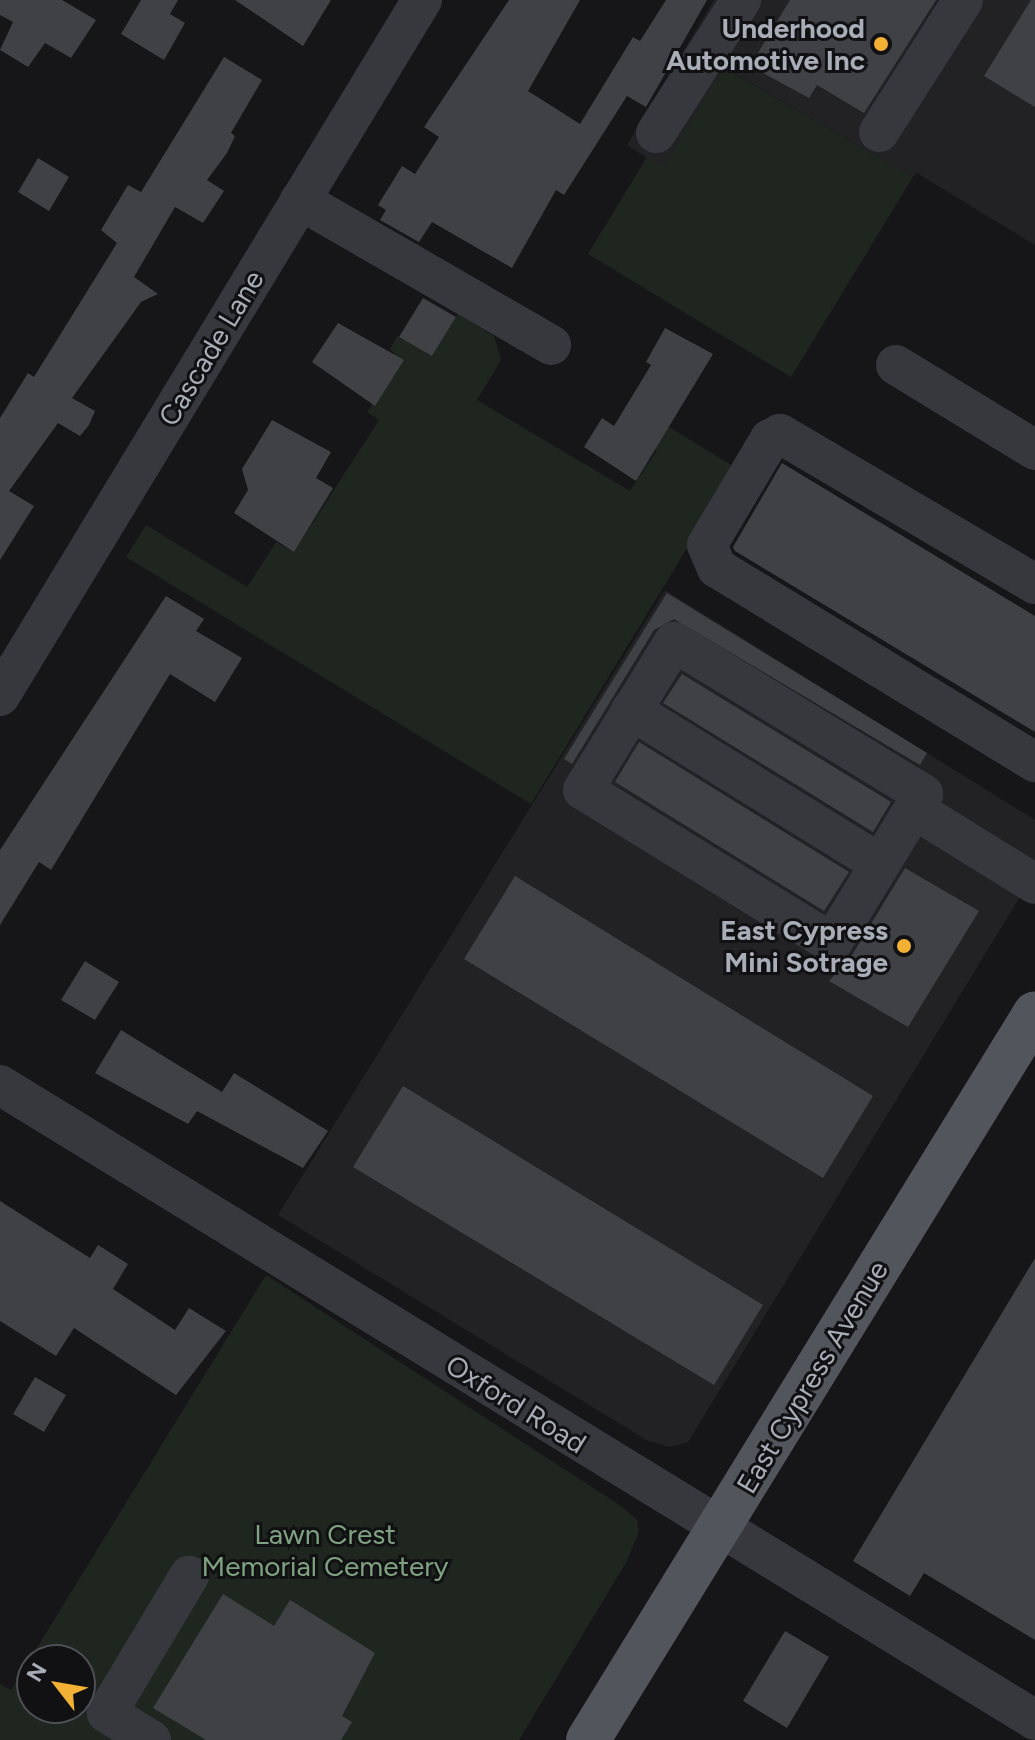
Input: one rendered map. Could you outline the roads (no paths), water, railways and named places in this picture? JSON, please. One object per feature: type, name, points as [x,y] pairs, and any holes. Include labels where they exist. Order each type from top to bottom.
[{"type":"main road","name":"East Cypress Avenue","points":[[588,1740],[1035,1013]]},
{"type":"street","name":"Cascade Lane","points":[[0,696],[422,0]]},
{"type":"street","points":[[656,133],[741,0]]},
{"type":"street","points":[[879,132],[963,0]]},
{"type":"street","points":[[300,200],[551,345]]},
{"type":"street","points":[[896,365],[1035,450]]},
{"type":"street","points":[[1035,584],[780,434],[766,446],[707,545],[717,568],[1035,762]]},
{"type":"street","points":[[674,642],[923,794],[832,943],[583,790],[631,710],[674,642]]},
{"type":"street","points":[[631,710],[880,864]]},
{"type":"street","points":[[914,809],[1035,884]]},
{"type":"street","name":"Oxford Road","points":[[0,1085],[718,1529],[1035,1720]]},
{"type":"street","points":[[151,1740],[107,1713],[189,1576]]},
{"type":"place","name":"Underhood Automotive Inc","points":[[881,44]]},
{"type":"place","name":"East Cypress Mini Sotrage","points":[[904,946]]},
{"type":"park label","name":"Lawn Crest Memorial Cemetery","points":[[325,1550]]}]
